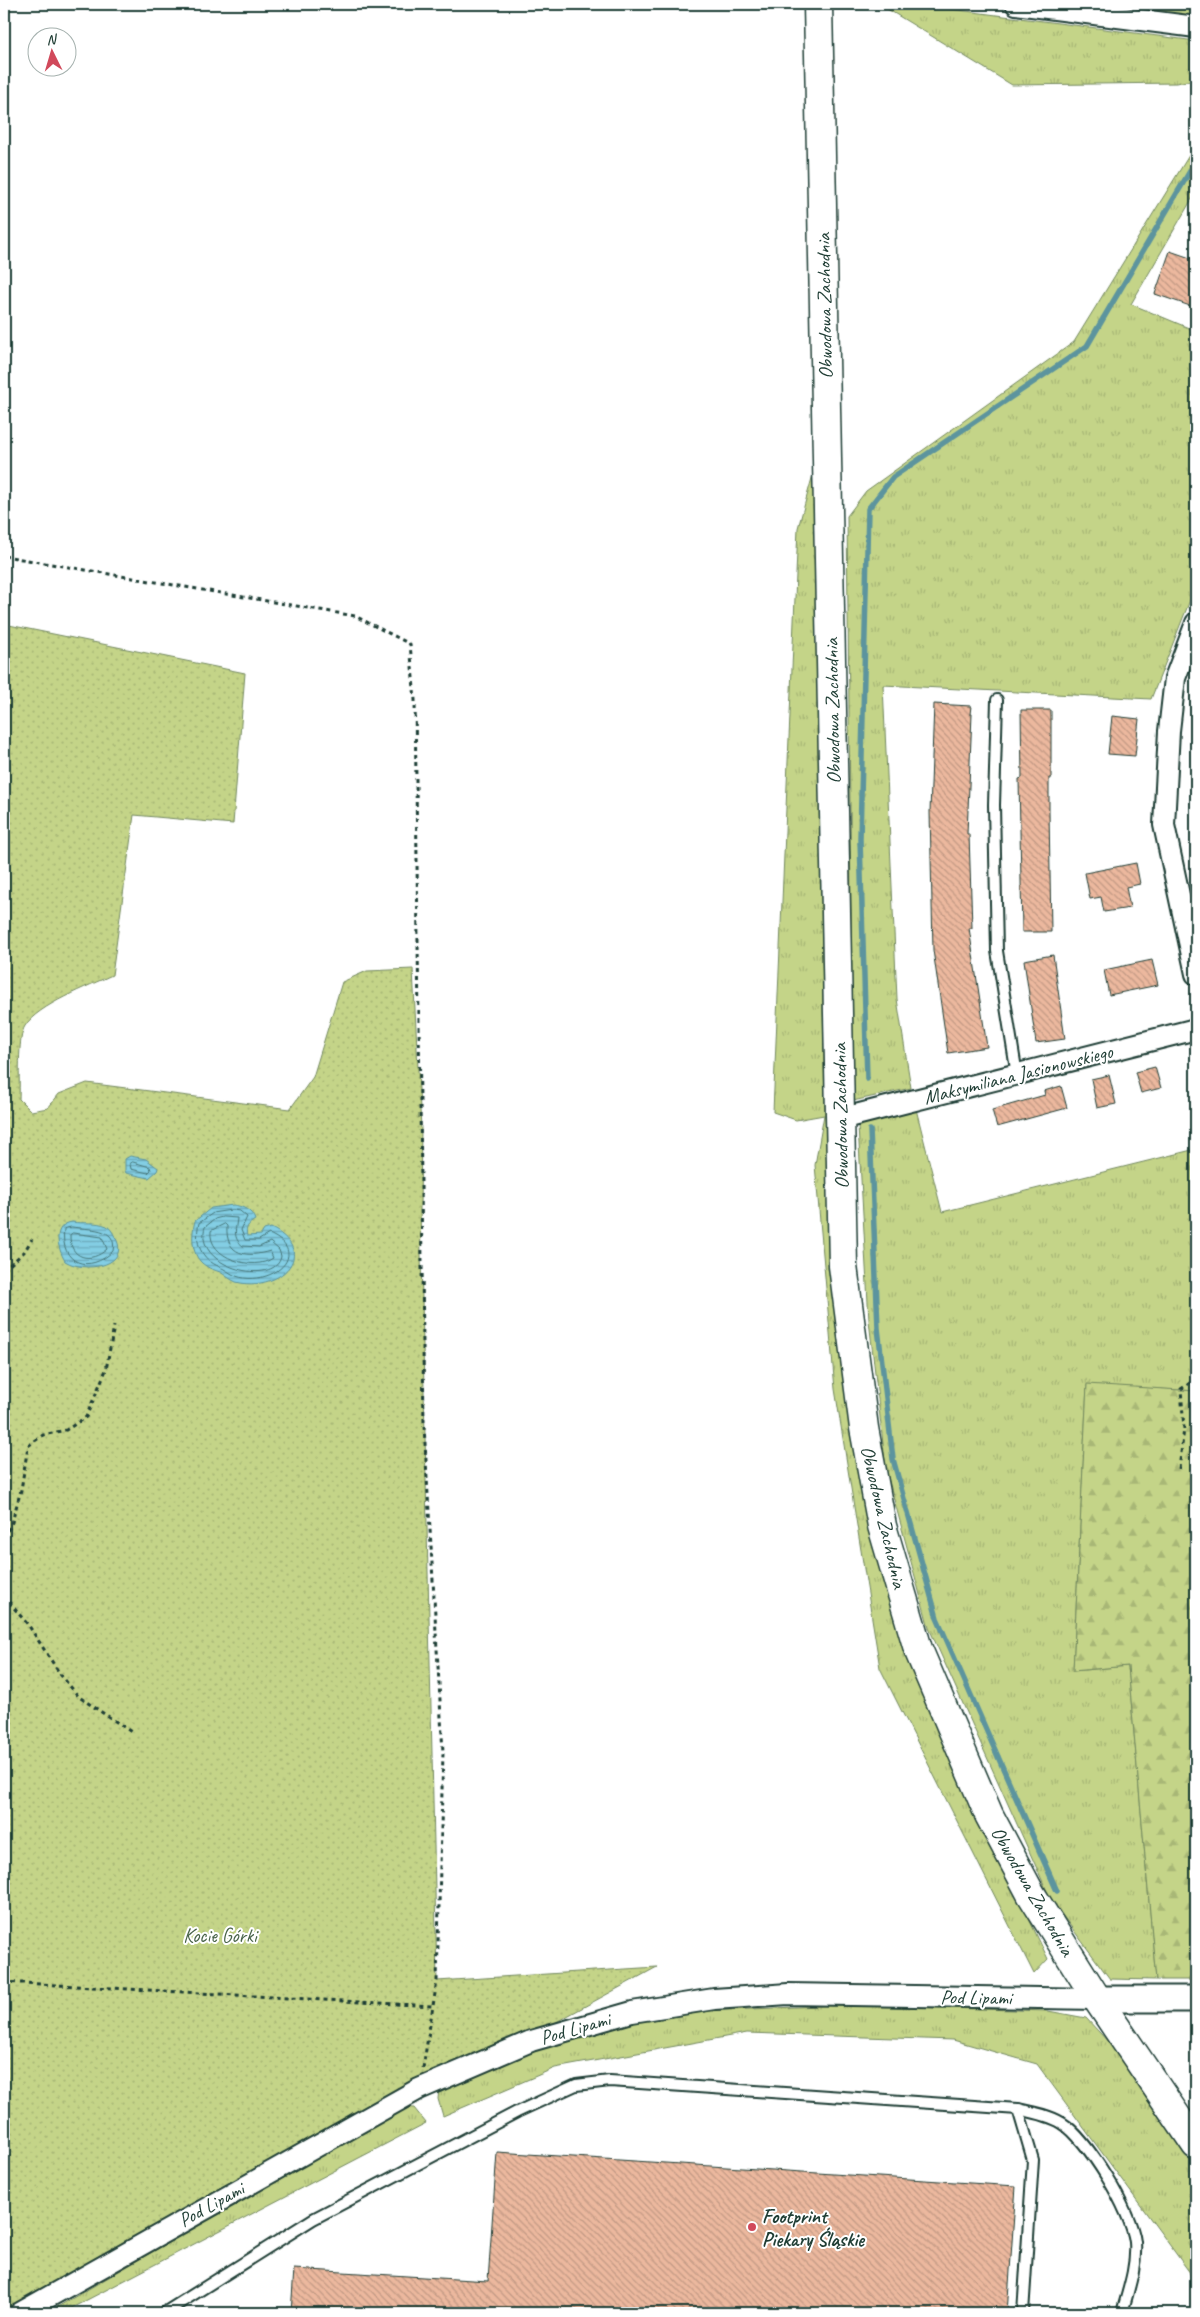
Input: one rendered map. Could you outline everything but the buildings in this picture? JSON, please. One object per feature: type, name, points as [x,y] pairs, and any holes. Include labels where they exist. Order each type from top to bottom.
[{"type":"main road","name":"Obwodowa Zachodnia","points":[[818,4],[843,1266],[864,1428],[882,1526],[918,1649],[989,1815],[1031,1894],[1097,1999],[1196,2145]]},
{"type":"street","points":[[1016,4],[1196,27]]},
{"type":"street","points":[[1195,964],[1164,825],[1169,731],[1175,678],[1196,623]]},
{"type":"street","name":"Maksymiliana Jasionowskiego","points":[[840,1119],[1196,1029]]},
{"type":"street","name":"Pod Lipami","points":[[20,2313],[419,2089],[531,2041],[632,2012],[714,1999],[788,1994],[1196,1999]]},
{"type":"lane","points":[[997,700],[994,805],[997,951],[1017,1075]]},
{"type":"lane","points":[[164,2313],[313,2220],[517,2112],[576,2085],[610,2081],[1018,2109],[1044,2115],[1063,2123],[1080,2141],[1122,2202],[1131,2222],[1135,2244],[1132,2276],[1122,2313]]},
{"type":"lane","points":[[1018,2109],[1032,2160],[1023,2313]]},
{"type":"path","points":[[4,556],[355,616],[410,644],[415,700],[424,1426],[443,1752],[437,1981],[419,2089]]},
{"type":"path","points":[[4,1270],[24,1252],[32,1239]]},
{"type":"path","points":[[4,1538],[12,1522],[21,1490],[24,1460],[28,1446],[43,1435],[66,1430],[86,1417],[106,1370],[114,1326]]},
{"type":"path","points":[[1179,1469],[1184,1429],[1181,1389],[1196,1379]]},
{"type":"path","points":[[4,1596],[29,1626],[60,1674],[79,1697],[132,1733]]},
{"type":"path","points":[[4,1982],[432,2006]]},
{"type":"green space","points":[[879,4],[912,4],[1196,41],[1196,79],[1177,83],[1012,85]]},
{"type":"green space","points":[[1102,4],[1196,4],[1196,17]]},
{"type":"green space","points":[[1196,144],[1196,192],[1131,304],[1196,331],[1196,585],[1151,699],[883,685],[897,999],[911,1088],[853,1101],[847,516],[866,491],[1074,342]]},
{"type":"green space","points":[[814,471],[825,1115],[832,1159],[839,1333],[881,1576],[938,1728],[1048,1959],[1034,1974],[880,1668],[835,1389],[815,1165],[824,1115],[796,1120],[773,1112],[798,528]]},
{"type":"green space","name":"Kocie Górki","points":[[4,624],[245,673],[233,824],[134,815],[112,975],[52,1004],[32,1018],[22,1032],[19,1099],[31,1111],[48,1108],[59,1094],[87,1083],[290,1109],[313,1077],[342,982],[367,971],[413,969],[421,1129],[420,1208],[437,1981],[657,1967],[23,2313],[4,2313]]},
{"type":"green space","points":[[916,1109],[942,1212],[1196,1149],[1196,1391],[1087,1385],[1073,1671],[1128,1666],[1156,1980],[1110,1979],[1051,1900],[929,1628],[886,1470],[869,1320],[858,1126]]},
{"type":"green space","points":[[1087,1384],[1196,1391],[1196,1980],[1156,1980],[1128,1666],[1073,1671]]},
{"type":"green space","points":[[842,2005],[1048,2011],[1086,2018],[1125,2060],[1196,2166],[1196,2281],[1037,2064],[953,2040],[747,2033],[555,2068],[443,2116],[438,2099],[439,2089],[526,2053],[614,2026],[683,2012]]},
{"type":"green space","points":[[401,2107],[414,2108],[426,2123],[62,2313],[47,2313]]},
{"type":"water","points":[[130,1156],[146,1159],[158,1168],[157,1171],[149,1178],[126,1173],[125,1159]]},
{"type":"water","points":[[233,1205],[246,1209],[254,1217],[255,1220],[247,1228],[247,1236],[261,1235],[264,1230],[271,1228],[286,1238],[293,1249],[293,1259],[288,1268],[279,1276],[266,1282],[252,1284],[236,1282],[208,1267],[197,1257],[193,1246],[195,1221],[211,1208]]},
{"type":"water","points":[[72,1222],[107,1226],[118,1246],[118,1254],[113,1260],[95,1267],[74,1265],[65,1261],[58,1243],[58,1237],[61,1227]]},
{"type":"waterway","points":[[867,1079],[860,839],[868,509],[893,477],[1087,346],[1196,161]]},
{"type":"waterway","points":[[870,1130],[878,1328],[893,1459],[937,1618],[1057,1891]]},
{"type":"place","name":"Footprint Piekary Śląskie","points":[[752,2227]]}]
